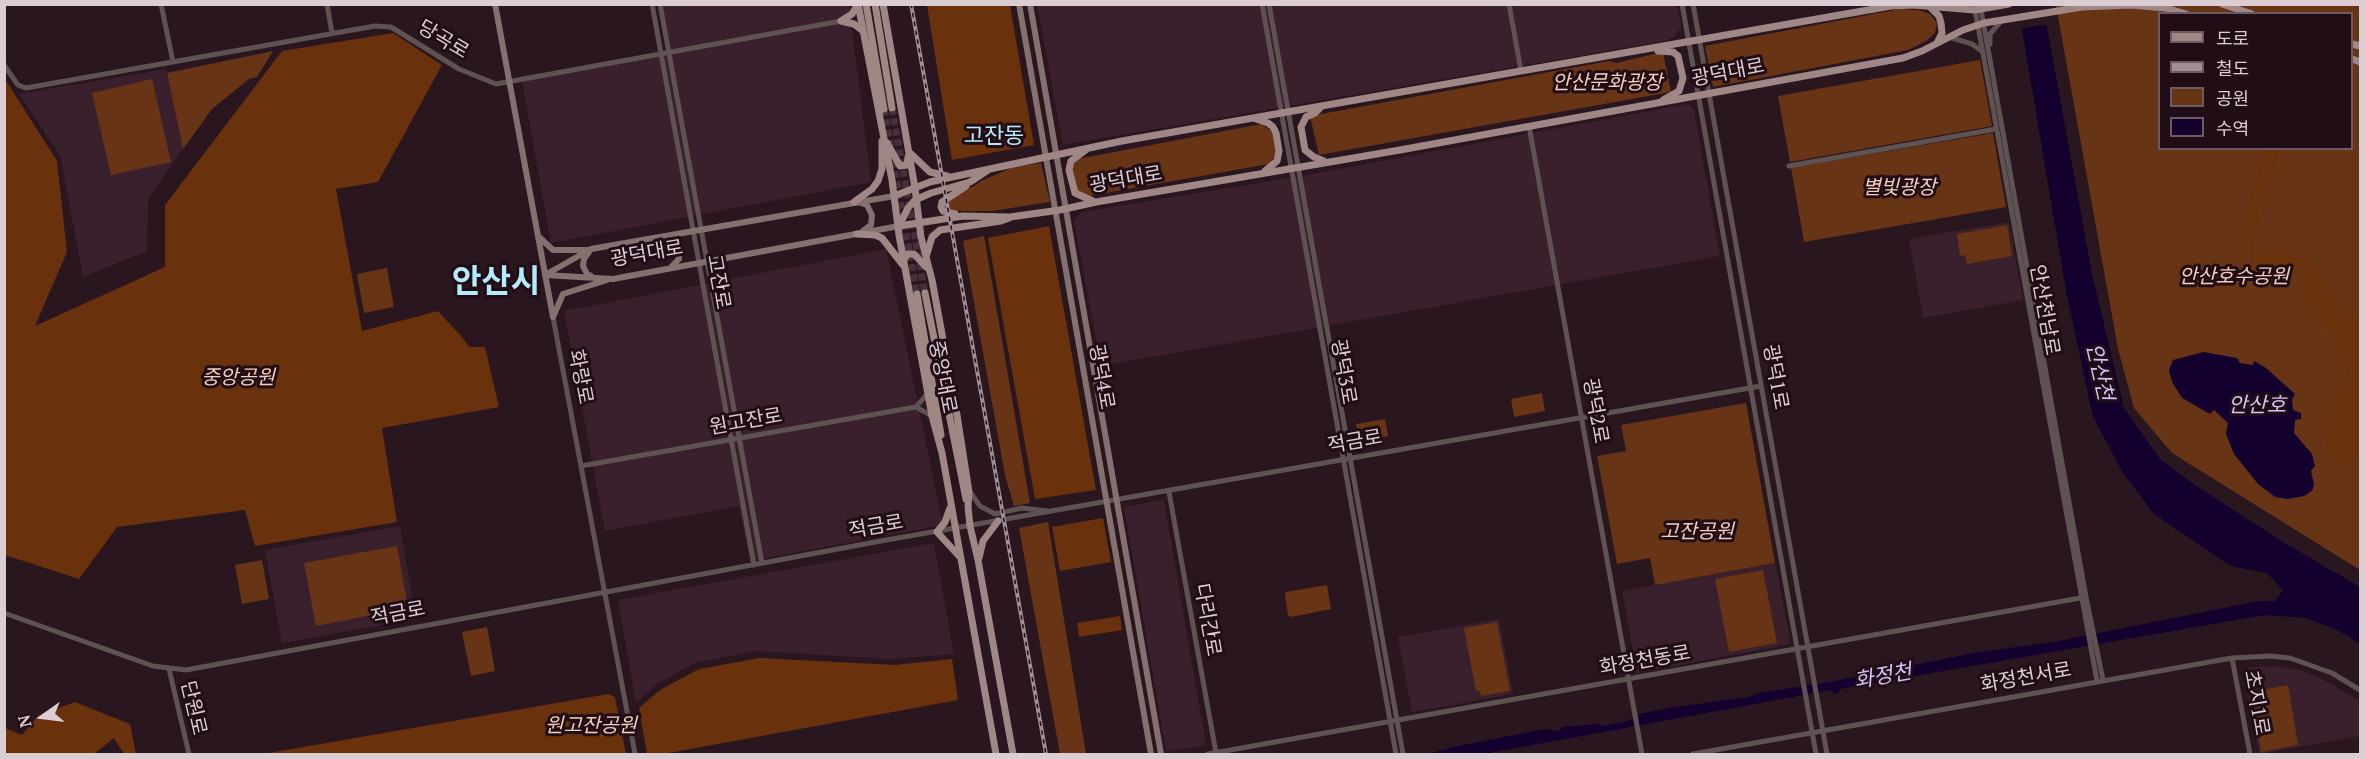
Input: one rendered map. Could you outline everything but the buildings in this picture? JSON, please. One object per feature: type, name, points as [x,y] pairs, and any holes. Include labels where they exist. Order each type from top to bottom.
[{"type":"main road","name":"화랑로","points":[[495,4],[552,317]]},
{"type":"main road","points":[[841,21],[852,14],[858,4]]},
{"type":"main road","name":"중앙대로","points":[[858,4],[996,754]]},
{"type":"main road","points":[[866,4],[888,108],[875,4]]},
{"type":"main road","name":"중앙대로","points":[[883,4],[915,188],[918,222],[932,280],[969,489],[970,526],[1013,754]]},
{"type":"main road","name":"광덕4로","points":[[1019,4],[1151,754]]},
{"type":"main road","name":"광덕4로","points":[[1030,4],[1161,754]]},
{"type":"main road","points":[[2222,4],[2246,12]]},
{"type":"main road","name":"광덕대로","points":[[545,275],[591,249],[894,196],[952,177],[1055,154],[1891,6],[2003,5]]},
{"type":"main road","name":"광덕대로","points":[[545,275],[613,279],[918,222],[963,216],[1010,217],[1055,211],[1263,172],[1653,105],[1903,58],[1981,24],[2060,10],[2130,5],[2166,8],[2179,12]]},
{"type":"main road","points":[[1936,45],[1942,33],[1937,6]]},
{"type":"main road","points":[[841,21],[854,24],[863,31]]},
{"type":"main road","points":[[1642,50],[1673,52],[1678,56],[1680,62],[1683,78],[1679,91],[1653,105]]},
{"type":"main road","points":[[1321,107],[1315,113],[1305,117],[1301,128],[1305,150],[1308,154],[1328,161]]},
{"type":"main road","points":[[1254,118],[1272,127],[1276,133],[1279,151],[1277,161],[1263,172]]},
{"type":"main road","points":[[883,136],[901,167],[908,164],[909,152]]},
{"type":"main road","points":[[854,202],[872,189],[878,181],[882,169],[880,152],[883,136]]},
{"type":"main road","points":[[1089,148],[1071,161],[1069,170],[1075,194],[1096,202]]},
{"type":"main road","points":[[909,152],[930,172],[952,177]]},
{"type":"main road","points":[[963,216],[946,212],[941,204],[943,200],[960,191],[992,167]]},
{"type":"main road","points":[[899,226],[901,218],[915,200],[931,192],[970,182]]},
{"type":"main road","points":[[854,202],[867,205],[872,214],[871,225],[857,234]]},
{"type":"main road","points":[[927,257],[932,237],[940,230],[1001,221],[1010,217]]},
{"type":"main road","points":[[857,234],[875,235],[882,238],[905,268]]},
{"type":"main road","points":[[537,236],[553,250],[591,249]]},
{"type":"main road","points":[[663,237],[674,240],[678,249],[679,260],[669,268]]},
{"type":"main road","points":[[591,249],[584,259],[583,266],[587,274],[596,278]]},
{"type":"main road","points":[[904,260],[908,254],[914,254],[925,264],[932,280]]},
{"type":"main road","points":[[552,317],[563,294],[613,279]]},
{"type":"main road","points":[[942,453],[921,293],[968,507]]},
{"type":"main road","points":[[951,506],[945,522],[937,532],[960,556]]},
{"type":"main road","points":[[978,560],[983,542],[998,521]]},
{"type":"street","points":[[161,4],[172,62]]},
{"type":"street","points":[[327,4],[332,33]]},
{"type":"street","name":"고잔로","points":[[652,4],[697,231]]},
{"type":"street","name":"고잔로","points":[[660,4],[731,440],[754,565]]},
{"type":"street","name":"광덕3로","points":[[1262,4],[1295,167],[1398,744]]},
{"type":"street","name":"광덕3로","points":[[1269,4],[1285,113]]},
{"type":"street","points":[[1509,4],[1521,71]]},
{"type":"street","name":"광덕1로","points":[[1682,4],[1816,754]]},
{"type":"street","name":"광덕1로","points":[[1693,4],[1827,754]]},
{"type":"street","name":"안산천남로","points":[[1977,7],[2100,680]]},
{"type":"street","points":[[1949,37],[1972,44],[1986,52],[1990,34],[2003,20]]},
{"type":"street","name":"당곡로","points":[[4,64],[18,85],[26,88],[375,26],[391,27],[477,78],[496,84],[841,21]]},
{"type":"street","name":"안산천남로","points":[[1986,52],[1996,129],[2084,598]]},
{"type":"street","name":"광덕2로","points":[[1529,126],[1642,754]]},
{"type":"street","points":[[1789,166],[1996,129]]},
{"type":"street","name":"고잔로","points":[[702,262],[739,438],[762,563]]},
{"type":"street","name":"화랑로","points":[[552,317],[635,754]]},
{"type":"street","name":"적금로","points":[[4,614],[153,666],[186,670],[954,528],[1107,503],[1581,416],[1761,386]]},
{"type":"street","points":[[928,393],[916,407],[932,416]]},
{"type":"street","name":"원고잔로","points":[[580,466],[916,407]]},
{"type":"street","points":[[969,489],[975,501],[987,511],[995,514],[1015,510],[1055,511]]},
{"type":"street","name":"다리간로","points":[[1168,492],[1216,753]]},
{"type":"street","name":"화정천동로","points":[[1208,754],[2084,598]]},
{"type":"street","name":"화정천서로","points":[[1693,754],[2232,658],[2271,656],[2290,658],[2332,673],[2361,690]]},
{"type":"street","name":"초지1로","points":[[2232,658],[2250,754]]},
{"type":"street","name":"단원로","points":[[169,669],[189,754]]},
{"type":"street","points":[[1396,754],[1398,744]]},
{"type":"street","points":[[1398,744],[1403,754]]},
{"type":"shaded area","points":[[1677,4],[1681,27],[1675,36],[1665,41],[1063,145],[1037,5]]},
{"type":"shaded area","points":[[662,5],[849,5],[871,182],[551,243],[522,81],[671,54]]},
{"type":"shaded area","points":[[166,69],[183,149],[148,199],[147,251],[83,277],[60,155],[19,94]]},
{"type":"shaded area","points":[[1688,104],[1694,110],[1720,256],[1101,366],[1074,221],[1081,212],[1295,177]]},
{"type":"shaded area","points":[[2009,222],[2023,300],[1923,318],[1909,239]]},
{"type":"shaded area","points":[[886,249],[943,525],[750,561],[739,506],[605,531],[564,311]]},
{"type":"shaded area","points":[[1164,500],[1206,745],[1166,751],[1124,507]]},
{"type":"shaded area","points":[[400,526],[416,619],[282,643],[265,550]]},
{"type":"shaded area","points":[[934,543],[954,654],[889,659],[757,651],[698,662],[658,683],[636,703],[618,600]]},
{"type":"shaded area","points":[[1775,563],[1791,644],[1637,673],[1622,591]]},
{"type":"shaded area","points":[[1499,619],[1513,694],[1412,712],[1398,637]]},
{"type":"shaded area","points":[[2276,666],[2300,670],[2320,678],[2360,701],[2360,736],[2259,754],[2244,673],[2250,667]]},
{"type":"green space","points":[[927,5],[1010,5],[1034,145],[952,160]]},
{"type":"green space","name":"안산호수공원","points":[[2056,5],[2360,5],[2360,570],[2172,453],[2134,408],[2118,349]]},
{"type":"green space","points":[[1900,9],[1919,10],[1930,14],[1937,23],[1935,33],[1926,41],[1908,50],[1713,87],[1705,46]]},
{"type":"green space","name":"중앙공원","points":[[393,33],[442,65],[378,182],[336,189],[362,331],[438,311],[469,347],[485,347],[499,407],[382,428],[397,522],[255,546],[245,510],[117,527],[79,579],[5,555],[5,79],[57,161],[67,252],[35,326],[165,267],[165,205],[282,51]]},
{"type":"green space","points":[[273,51],[257,77],[249,79],[212,109],[183,149],[167,73]]},
{"type":"green space","name":"안산문화광장","points":[[1663,52],[1671,92],[1319,155],[1310,116],[1609,61],[1616,63]]},
{"type":"green space","points":[[1980,60],[1992,126],[1790,162],[1778,96]]},
{"type":"green space","points":[[152,79],[171,162],[111,175],[92,93]]},
{"type":"green space","points":[[1261,124],[1273,132],[1277,153],[1269,164],[1089,196],[1077,192],[1072,170],[1074,162],[1078,159]]},
{"type":"green space","name":"별빛광장","points":[[1993,133],[2006,207],[1804,242],[1791,168]]},
{"type":"green space","points":[[2267,150],[2279,150],[2274,175],[2257,211],[2256,236],[2264,256],[2285,252],[2309,259],[2340,308],[2360,319],[2360,454],[2350,467],[2331,458],[2320,426],[2347,374],[2334,341],[2317,320],[2294,269],[2278,276],[2251,273],[2248,204]]},
{"type":"green space","points":[[1041,163],[1050,202],[992,211],[947,209],[945,202],[950,197],[981,181],[1014,167]]},
{"type":"green space","points":[[2007,225],[2012,256],[1967,264],[1965,255],[1960,256],[1957,234]]},
{"type":"green space","points":[[1049,226],[1096,490],[1035,499],[988,238]]},
{"type":"green space","points":[[984,236],[1030,503],[1014,506],[1005,475],[963,241]]},
{"type":"green space","points":[[387,268],[394,307],[364,313],[357,274]]},
{"type":"green space","points":[[1542,393],[1545,411],[1514,417],[1511,399]]},
{"type":"green space","name":"고잔공원","points":[[1746,403],[1775,563],[1655,585],[1650,558],[1617,564],[1597,456],[1626,451],[1621,425]]},
{"type":"green space","points":[[1385,419],[1388,436],[1359,441],[1356,424]]},
{"type":"green space","points":[[1103,518],[1111,562],[1060,571],[1052,527]]},
{"type":"green space","points":[[1048,522],[1086,754],[1060,754],[1019,528]]},
{"type":"green space","points":[[397,546],[408,608],[316,626],[304,563]]},
{"type":"green space","points":[[262,560],[269,599],[242,604],[235,565]]},
{"type":"green space","points":[[1763,570],[1777,643],[1729,652],[1715,579]]},
{"type":"green space","points":[[1327,585],[1331,609],[1291,617],[1288,615],[1286,592]]},
{"type":"green space","points":[[1120,616],[1122,630],[1079,637],[1077,623]]},
{"type":"green space","points":[[1497,622],[1510,691],[1481,696],[1480,691],[1476,691],[1464,628]]},
{"type":"green space","points":[[487,627],[495,671],[471,676],[462,632]]},
{"type":"green space","points":[[760,658],[895,665],[952,659],[958,700],[663,754],[647,754],[639,708],[660,690],[699,669]]},
{"type":"green space","points":[[2288,685],[2298,745],[2261,752],[2250,692]]},
{"type":"green space","name":"원고잔공원","points":[[608,694],[615,697],[626,754],[263,754]]},
{"type":"green space","points":[[75,702],[130,724],[136,754],[124,754],[114,738],[94,754],[5,754],[5,728],[22,735],[39,715]]},
{"type":"water","points":[[2018,5],[2043,5],[2092,274],[2124,408],[2160,459],[2195,485],[2283,542],[2360,587],[2360,644],[2339,631],[2306,618],[2265,615],[1840,689],[1834,694],[1831,690],[1484,754],[1428,754],[1545,729],[1559,731],[1562,727],[1598,724],[1603,726],[1625,722],[1643,713],[1669,708],[1749,697],[1759,693],[1830,682],[1902,667],[1910,668],[1914,665],[1979,652],[2054,642],[2259,601],[2275,601],[2283,590],[2267,573],[2235,567],[2223,561],[2154,514],[2123,473],[2093,417],[2066,291]]},
{"type":"water","name":"안산호","points":[[2203,352],[2237,358],[2240,363],[2253,365],[2254,361],[2266,368],[2295,394],[2292,400],[2293,410],[2301,413],[2301,419],[2295,420],[2294,433],[2312,454],[2315,466],[2311,471],[2314,485],[2312,491],[2304,496],[2287,499],[2275,497],[2258,484],[2234,454],[2226,434],[2228,423],[2214,410],[2210,414],[2182,398],[2172,382],[2169,370],[2173,360]]},
{"type":"pier","points":[[2015,4],[2046,4],[2050,24],[2019,29]]},
{"type":"tunnel","points":[[892,108],[925,293]]},
{"type":"tunnel","points":[[884,109],[917,294]]},
{"type":"railway","points":[[911,4],[1046,754]]},
{"type":"district","name":"고잔동","points":[[994,137]]},
{"type":"district","name":"안산시","points":[[496,283]]},
{"type":"water label","name":"안산천","points":[[2099,372]]},
{"type":"water label","name":"화정천","points":[[1883,677]]}]
